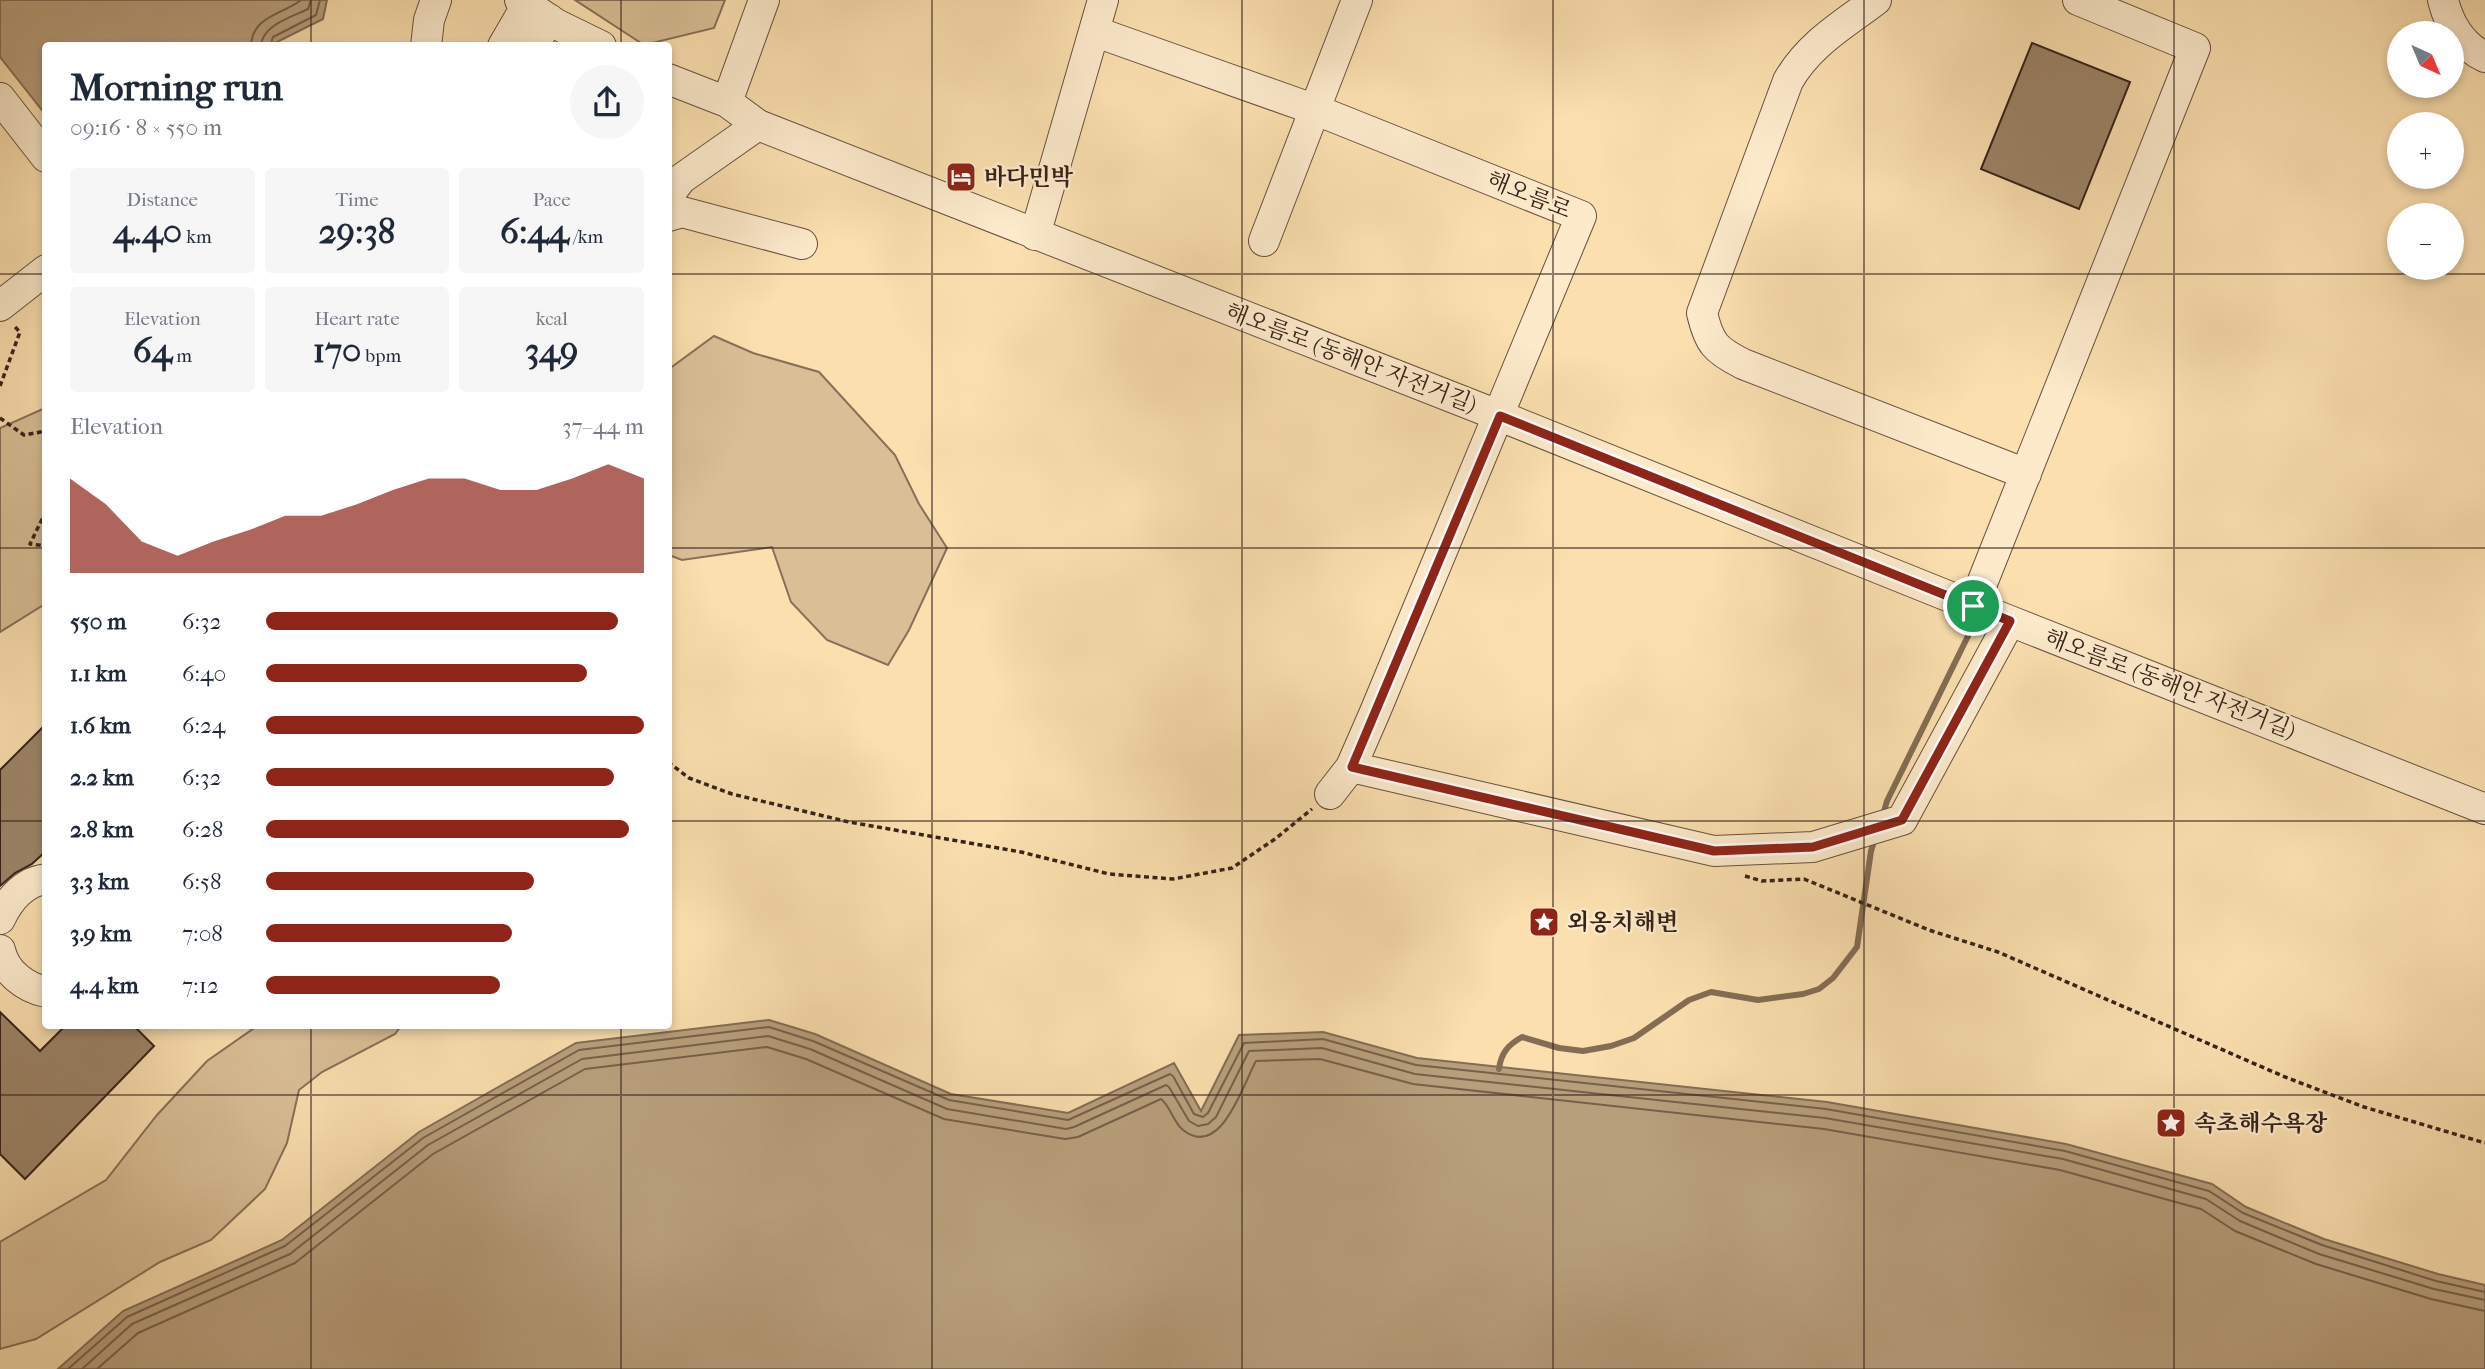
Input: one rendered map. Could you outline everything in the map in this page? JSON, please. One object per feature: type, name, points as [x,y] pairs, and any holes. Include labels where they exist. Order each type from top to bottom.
[{"type":"street","points":[[426,42],[429,20],[436,0]]},
{"type":"street","points":[[727,102],[764,0]]},
{"type":"street","points":[[1035,234],[1096,32],[1103,0]]},
{"type":"street","points":[[1264,241],[1357,0]]},
{"type":"street","points":[[1876,0],[1812,48],[1799,61],[1788,81],[1702,313],[1706,330],[1712,344],[1721,353],[1743,364],[2026,474]]},
{"type":"street","points":[[1973,606],[2194,48],[2078,0]]},
{"type":"street","points":[[2442,0],[2453,30],[2476,53],[2485,57]]},
{"type":"street","points":[[506,42],[532,8]]},
{"type":"street","points":[[532,8],[533,42]]},
{"type":"street","points":[[532,8],[594,42]]},
{"type":"street","points":[[1096,32],[1316,110]]},
{"type":"street","name":"해오름로 (동해안 자전거길)","points":[[672,81],[727,102],[758,125],[1500,416],[2485,809]]},
{"type":"street","points":[[0,98],[42,152]]},
{"type":"street","name":"해오름로","points":[[1316,110],[1581,216],[1500,416]]},
{"type":"street","points":[[672,191],[681,179],[758,125]]},
{"type":"street","points":[[672,215],[682,212],[802,244]]},
{"type":"street","points":[[5,315],[42,274]]},
{"type":"street","points":[[1329,794],[1352,767],[1500,416]]},
{"type":"street","points":[[1352,767],[1714,851],[1813,847],[1902,820],[2010,621]]},
{"type":"street","points":[[0,919],[9,901],[23,888],[42,881]]},
{"type":"street","points":[[0,950],[11,972],[25,985],[42,991]]},
{"type":"path","points":[[0,386],[20,331],[5,315]]},
{"type":"path","points":[[0,418],[24,435],[42,431]]},
{"type":"path","points":[[42,519],[30,544],[42,546]]},
{"type":"path","points":[[672,765],[689,778],[732,794],[849,822],[1021,852],[1109,874],[1173,879],[1232,868],[1275,839],[1329,794]]},
{"type":"path","points":[[1829,890],[1929,930],[1997,952],[2273,1072],[2364,1107],[2485,1143]]},
{"type":"shaded area","points":[[575,0],[725,0],[714,28],[656,42],[639,42]]},
{"type":"shaded area","points":[[714,336],[753,353],[819,372],[895,455],[919,504],[947,548],[909,630],[888,665],[827,640],[791,602],[772,547],[682,560],[672,556],[672,367]]},
{"type":"shaded area","points":[[42,409],[42,606],[0,632],[0,428]]},
{"type":"shaded area","points":[[253,1029],[399,1029],[395,1034],[322,1072],[299,1090],[287,1143],[265,1189],[211,1240],[160,1262],[36,1339],[0,1349],[0,1242],[106,1180],[157,1115],[207,1061]]},
{"type":"water","points":[[0,0],[327,0],[323,19],[277,42],[42,42],[42,110],[0,57]]},
{"type":"water","points":[[769,1020],[815,1034],[951,1094],[1068,1113],[1174,1063],[1201,1111],[1239,1035],[1323,1032],[1417,1058],[1827,1102],[2066,1144],[2212,1184],[2246,1207],[2324,1239],[2438,1274],[2485,1285],[2485,1369],[58,1369],[123,1311],[282,1240],[419,1132],[576,1043]]},
{"type":"building","points":[[2032,43],[2130,82],[2079,209],[1981,169]]},
{"type":"building","points":[[42,728],[42,855],[0,886],[0,770]]},
{"type":"building","points":[[0,1012],[40,1051],[62,1029],[137,1029],[154,1046],[25,1179],[0,1154]]},
{"type":"waterway","points":[[1882,818],[1887,801],[1968,636]]},
{"type":"waterway","points":[[1499,1069],[1506,1050],[1522,1037],[1559,1048],[1583,1051],[1634,1038],[1689,1000],[1711,992],[1758,1000],[1819,989],[1833,978],[1857,947],[1875,838]]},
{"type":"place","name":"바다민박","points":[[961,177]]},
{"type":"place","name":"외옹치해변","points":[[1544,922]]},
{"type":"place","name":"속초해수욕장","points":[[2171,1123]]},
{"type":"route","points":[[1500,416],[1973,606],[2010,621],[1902,820],[1813,847],[1714,851],[1352,767],[1500,416]]}]
